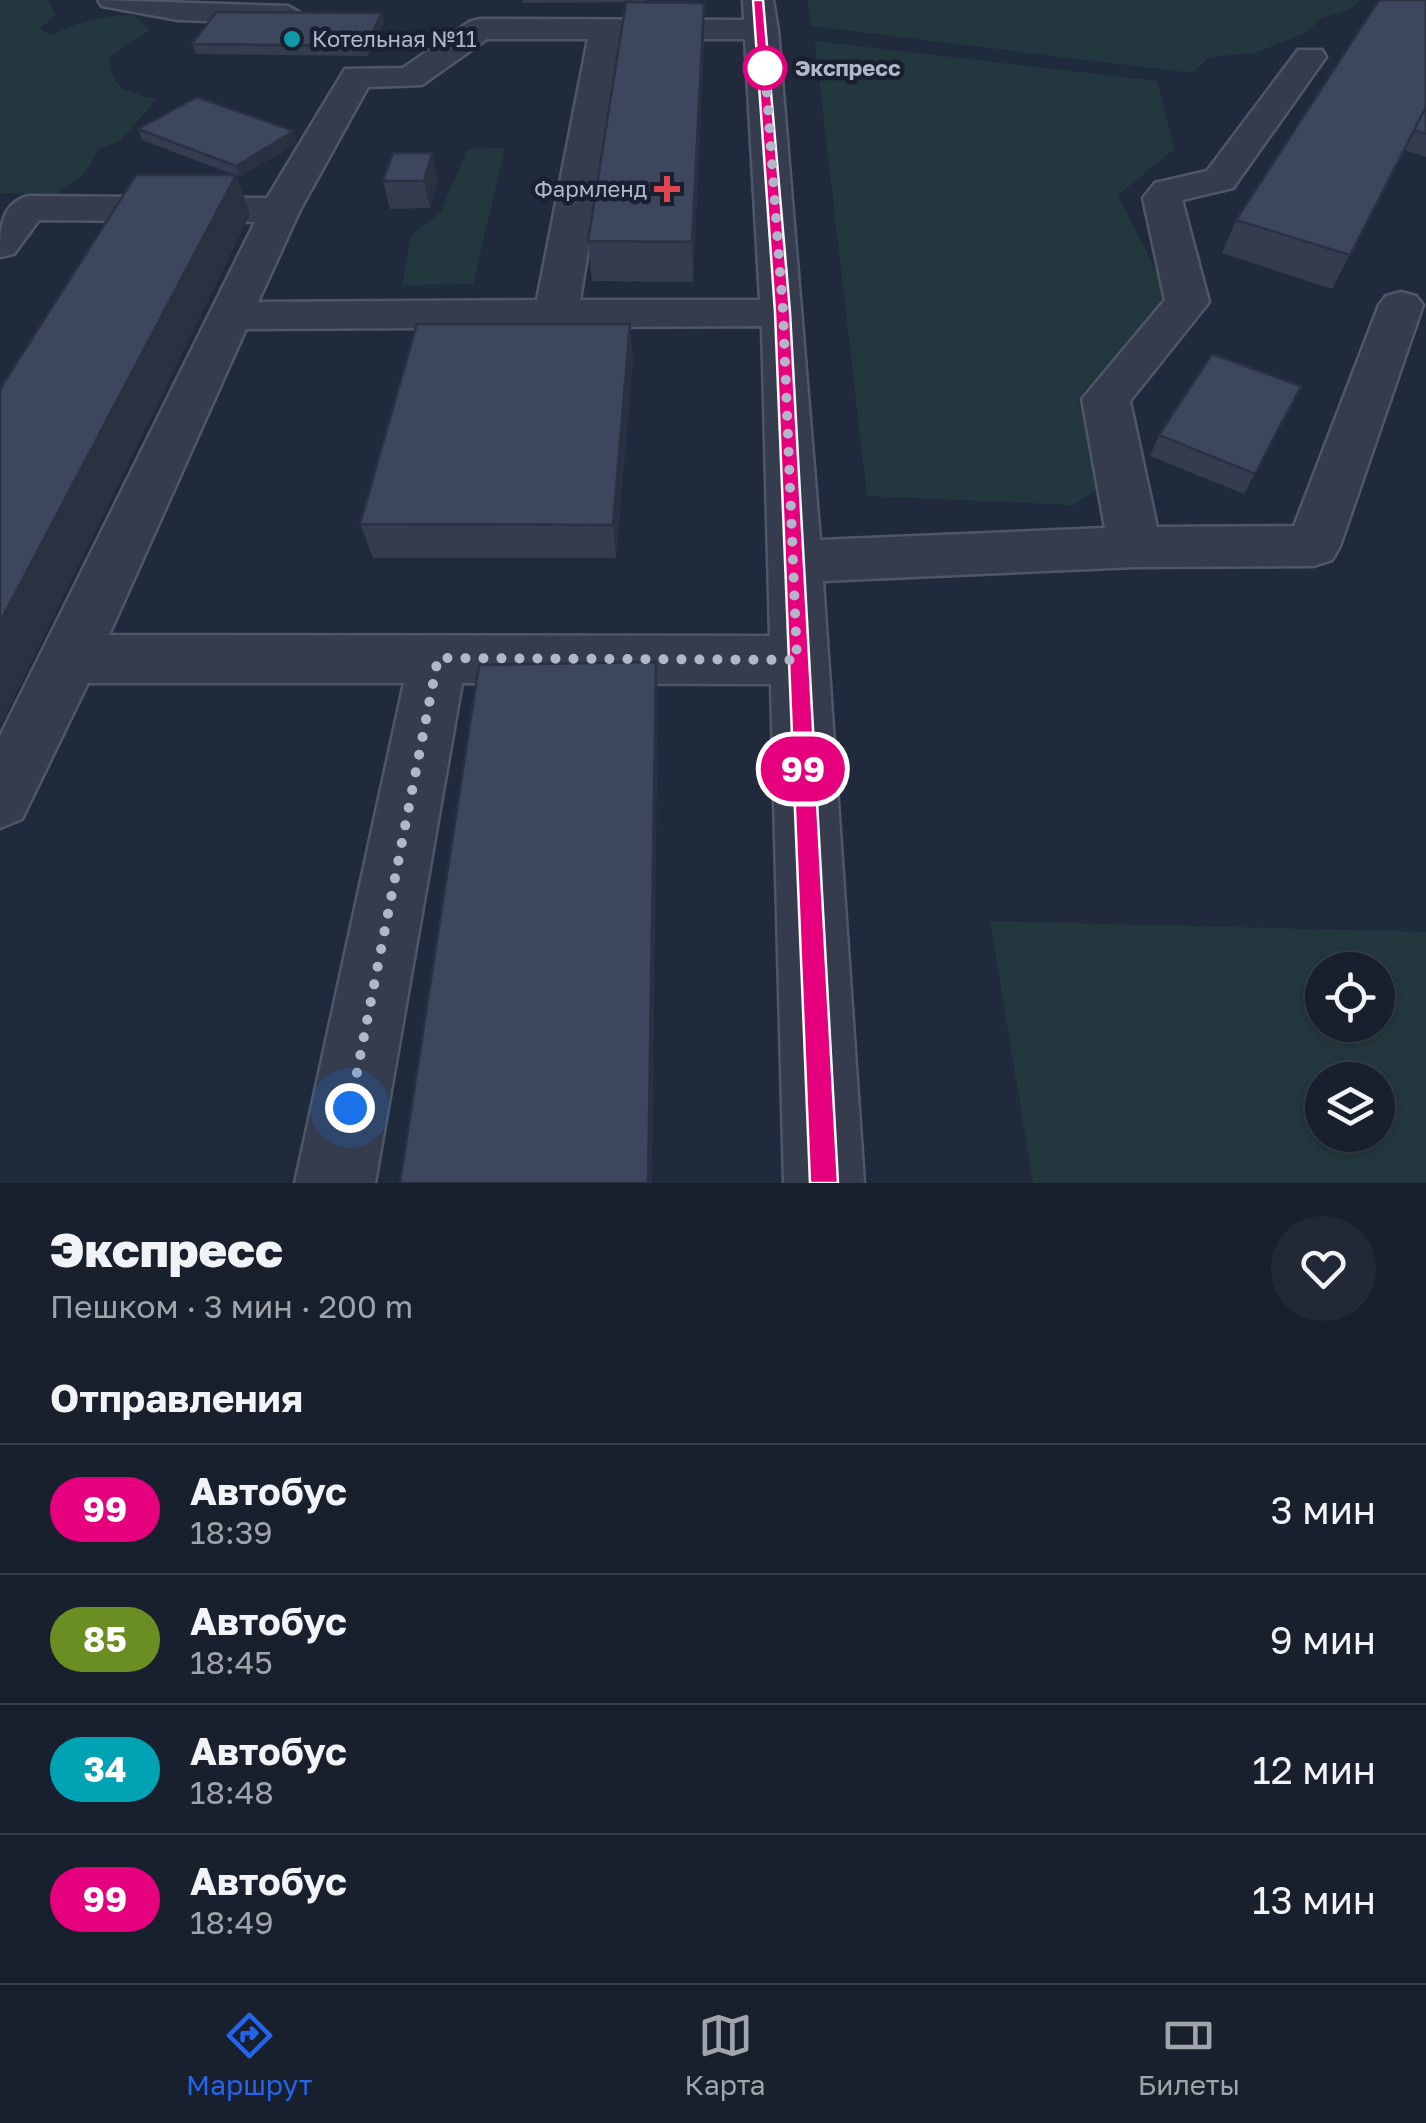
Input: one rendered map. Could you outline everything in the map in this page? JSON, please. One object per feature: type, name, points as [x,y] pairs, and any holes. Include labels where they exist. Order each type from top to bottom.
[{"type":"street","points":[[112,0],[178,11],[313,16]]},
{"type":"street","points":[[496,0],[495,16],[601,17],[613,29]]},
{"type":"street","points":[[0,798],[70,659],[280,210],[357,76],[410,78],[480,28],[613,29],[760,15],[783,312],[824,1183]]},
{"type":"street","points":[[556,312],[604,40],[613,29]]},
{"type":"street","points":[[1135,547],[1106,398],[1187,302],[1162,198],[1169,191],[1220,180],[1310,57]]},
{"type":"street","points":[[0,245],[28,208],[280,210]]},
{"type":"street","points":[[792,562],[1135,547],[1313,546],[1401,306]]},
{"type":"street","points":[[230,316],[783,312]]},
{"type":"street","points":[[336,1183],[438,658]]},
{"type":"street","points":[[70,659],[797,660]]},
{"type":"green space","points":[[0,0],[48,0],[56,15],[39,29],[52,35],[91,20],[122,15],[133,15],[150,30],[110,57],[110,68],[123,88],[157,99],[120,141],[99,149],[85,173],[57,194],[0,193]]},
{"type":"green space","points":[[807,0],[1360,0],[1349,10],[1321,18],[1307,32],[1255,53],[1209,57],[1192,73],[811,26]]},
{"type":"green space","points":[[815,41],[1157,81],[1174,149],[1118,195],[1168,295],[1078,398],[1099,489],[1073,505],[867,496]]},
{"type":"green space","points":[[505,148],[473,284],[402,285],[411,236],[441,212],[467,149]]},
{"type":"green space","points":[[990,921],[1426,932],[1426,1183],[1033,1183]]},
{"type":"building","points":[[1379,0],[1426,0],[1426,107],[1350,255],[1236,220]]},
{"type":"building","points":[[626,2],[704,3],[692,242],[588,241]]},
{"type":"building","name":"Котельная №11","points":[[216,12],[382,13],[365,46],[192,44]]},
{"type":"building","points":[[197,97],[294,131],[236,166],[138,129]]},
{"type":"building","points":[[1426,107],[1426,134],[1414,130]]},
{"type":"building","points":[[393,153],[432,153],[424,181],[383,181]]},
{"type":"building","points":[[136,175],[236,175],[0,622],[0,389]]},
{"type":"building","points":[[417,324],[630,324],[613,525],[360,524]]},
{"type":"building","points":[[1212,354],[1301,386],[1255,474],[1159,435]]},
{"type":"building","points":[[656,662],[648,1183],[400,1183],[479,665]]},
{"type":"bus line","name":"99","points":[[758,0],[783,312],[824,1183]]},
{"type":"place","name":"Котельная №11","points":[[292,39]]},
{"type":"place","name":"Экспресс","points":[[765,68]]},
{"type":"place","name":"Фармленд","points":[[667,189]]},
{"type":"route","points":[[350,1108],[438,658],[797,660],[783,312],[765,68]]}]
